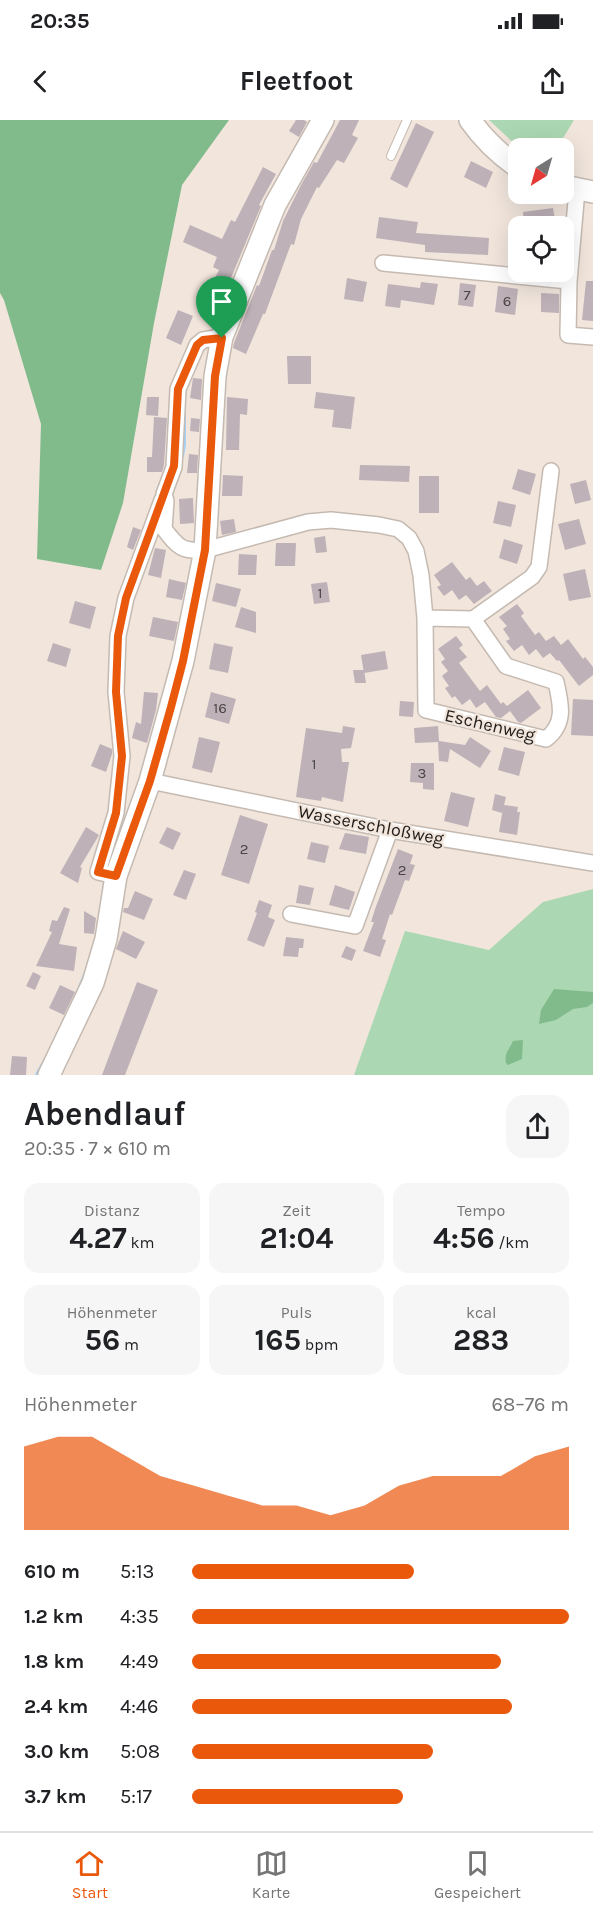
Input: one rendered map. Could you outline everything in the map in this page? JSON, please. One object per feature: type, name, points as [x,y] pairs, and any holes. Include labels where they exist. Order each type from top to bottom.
[{"type":"street","points":[[49,1075],[93,983],[106,939],[116,876],[150,781],[183,661],[198,550],[215,376],[222,338],[275,205],[323,120]]},
{"type":"street","points":[[470,120],[482,137],[508,160]]},
{"type":"street","points":[[574,230],[578,190]]},
{"type":"street","points":[[382,263],[508,275]]},
{"type":"street","points":[[569,282],[568,335],[593,337]]},
{"type":"street","points":[[116,876],[98,872],[116,813],[122,756],[116,692],[118,636],[126,598],[174,466],[178,389],[197,345],[203,340],[222,338]]},
{"type":"street","points":[[425,618],[473,619],[532,577],[539,567],[551,471]]},
{"type":"street","points":[[164,494],[166,501],[164,530],[176,545],[198,550]]},
{"type":"street","name":"Eschenweg","points":[[198,550],[308,522],[331,520],[398,529],[409,538],[416,551],[421,575],[425,618],[426,710],[546,739],[555,732],[562,707],[556,682],[506,666],[473,619]]},
{"type":"street","name":"Wasserschloßweg","points":[[150,781],[390,830],[593,863]]},
{"type":"street","points":[[291,914],[355,926],[390,830]]},
{"type":"lane","points":[[391,156],[407,120]]},
{"type":"green space","points":[[0,120],[229,120],[182,185],[154,323],[123,503],[101,570],[37,559],[41,424],[0,293]]},
{"type":"green space","points":[[489,120],[574,120],[563,138],[508,138]]},
{"type":"green space","points":[[593,889],[593,1075],[354,1075],[405,931],[489,950],[543,902]]},
{"type":"green space","points":[[554,989],[593,992],[593,1003],[587,1007],[573,1009],[556,1020],[539,1024],[541,1010]]},
{"type":"green space","points":[[523,1040],[522,1059],[508,1065],[506,1063],[507,1052],[513,1041]]},
{"type":"building","points":[[296,120],[307,122],[299,137],[289,131]]},
{"type":"building","points":[[340,120],[359,120],[352,135],[358,138],[344,163],[337,160],[319,188],[317,187],[301,219],[294,245],[291,244],[265,314],[263,314],[246,354],[233,348],[257,285],[259,286],[283,221],[301,185],[314,162],[317,163]]},
{"type":"building","points":[[416,123],[434,132],[407,188],[390,179]]},
{"type":"building","points":[[471,161],[493,172],[486,188],[464,177]]},
{"type":"building","points":[[263,167],[276,174],[259,205],[261,206],[226,290],[212,283],[219,270],[213,267],[217,257],[183,242],[190,225],[222,239],[231,220],[235,222]]},
{"type":"building","points":[[553,208],[554,216],[523,216],[523,212]]},
{"type":"building","points":[[379,217],[418,222],[416,233],[489,238],[488,255],[425,252],[425,245],[376,238]]},
{"type":"building","points":[[347,278],[367,282],[363,302],[344,299]]},
{"type":"building","points":[[586,281],[593,281],[593,321],[582,320]]},
{"type":"building","points":[[421,282],[438,284],[434,305],[401,300],[400,308],[385,306],[388,284],[420,288]]},
{"type":"building","points":[[460,283],[476,285],[473,307],[458,305]]},
{"type":"building","points":[[498,286],[518,289],[515,315],[495,312]]},
{"type":"building","points":[[541,293],[559,294],[559,313],[541,312]]},
{"type":"building","points":[[178,310],[193,316],[181,345],[166,338]]},
{"type":"building","points":[[287,356],[311,356],[311,384],[288,384]]},
{"type":"building","points":[[193,378],[202,379],[201,400],[190,398]]},
{"type":"building","points":[[316,392],[355,397],[351,429],[332,427],[334,410],[314,408]]},
{"type":"building","points":[[147,397],[159,397],[158,416],[146,415]]},
{"type":"building","points":[[227,397],[248,399],[247,415],[240,414],[239,450],[226,450]]},
{"type":"building","points":[[154,417],[167,418],[162,472],[147,472],[147,457],[152,457]]},
{"type":"building","points":[[191,418],[200,419],[199,432],[190,431]]},
{"type":"building","points":[[189,454],[198,455],[197,473],[187,473]]},
{"type":"building","points":[[360,465],[410,466],[409,482],[359,480]]},
{"type":"building","points":[[518,469],[536,474],[530,495],[512,489]]},
{"type":"building","points":[[223,475],[243,476],[242,496],[222,496]]},
{"type":"building","points":[[419,476],[439,476],[439,513],[419,513]]},
{"type":"building","points":[[586,480],[591,500],[575,504],[570,484]]},
{"type":"building","points":[[193,498],[194,523],[180,524],[179,499]]},
{"type":"building","points":[[498,501],[516,505],[511,527],[493,523]]},
{"type":"building","points":[[234,519],[236,532],[222,535],[220,521]]},
{"type":"building","points":[[579,519],[586,544],[565,550],[558,524]]},
{"type":"building","points":[[133,527],[141,530],[133,550],[127,547]]},
{"type":"building","points":[[325,536],[327,552],[316,553],[314,538]]},
{"type":"building","points":[[504,539],[523,545],[517,564],[499,558]]},
{"type":"building","points":[[276,543],[296,543],[295,566],[275,566]]},
{"type":"building","points":[[155,548],[166,550],[161,578],[148,575]]},
{"type":"building","points":[[239,554],[257,555],[256,575],[238,575]]},
{"type":"building","points":[[452,562],[466,580],[470,577],[477,586],[484,581],[492,591],[474,604],[466,595],[459,600],[452,590],[444,596],[437,587],[441,585],[434,575]]},
{"type":"building","points":[[585,569],[591,597],[569,601],[563,574]]},
{"type":"building","points":[[169,579],[186,583],[182,600],[166,597]]},
{"type":"building","points":[[327,582],[330,602],[314,604],[311,584]]},
{"type":"building","points":[[216,583],[241,589],[236,607],[212,601]]},
{"type":"building","points":[[75,601],[96,607],[90,629],[69,623]]},
{"type":"building","points":[[517,604],[524,613],[521,616],[535,635],[539,632],[546,641],[554,636],[561,645],[568,639],[583,659],[585,657],[593,667],[593,675],[579,686],[559,660],[557,661],[550,653],[543,658],[536,649],[529,655],[522,645],[514,651],[506,641],[510,639],[503,629],[507,626],[499,617]]},
{"type":"building","points":[[241,607],[256,612],[256,633],[235,627]]},
{"type":"building","points":[[153,617],[178,622],[174,641],[149,636]]},
{"type":"building","points":[[456,636],[463,645],[459,648],[467,657],[459,663],[480,691],[487,685],[501,704],[503,702],[507,706],[528,690],[541,708],[521,723],[510,711],[501,718],[496,717],[485,702],[476,708],[470,699],[462,705],[455,696],[452,698],[445,688],[449,686],[442,676],[448,671],[441,662],[445,659],[438,649]]},
{"type":"building","points":[[53,643],[71,649],[66,667],[47,661]]},
{"type":"building","points":[[214,643],[233,647],[228,673],[209,669]]},
{"type":"building","points":[[385,651],[388,669],[364,673],[361,655]]},
{"type":"building","points":[[353,670],[364,670],[366,683],[355,683]]},
{"type":"building","points":[[144,692],[158,693],[147,743],[132,738],[136,722],[141,724]]},
{"type":"building","points":[[211,692],[236,699],[229,724],[205,717]]},
{"type":"building","points":[[573,699],[593,700],[593,736],[571,735]]},
{"type":"building","points":[[400,701],[414,702],[413,717],[399,716]]},
{"type":"building","points":[[343,726],[355,728],[351,748],[341,749],[342,762],[349,762],[343,802],[322,797],[321,801],[296,797],[306,728],[342,733]]},
{"type":"building","points":[[438,726],[439,741],[465,745],[470,737],[491,751],[480,768],[450,749],[448,762],[439,761],[438,742],[415,743],[414,728]]},
{"type":"building","points":[[199,737],[220,742],[212,773],[192,768]]},
{"type":"building","points":[[100,744],[112,749],[106,772],[91,766]]},
{"type":"building","points":[[504,747],[525,752],[519,776],[498,770]]},
{"type":"building","points":[[411,763],[434,763],[434,790],[423,789],[423,783],[410,782]]},
{"type":"building","points":[[451,792],[475,798],[468,827],[444,821]]},
{"type":"building","points":[[495,794],[506,797],[504,805],[518,807],[517,812],[520,812],[517,835],[499,832],[503,808],[502,813],[492,810]]},
{"type":"building","points":[[240,815],[268,824],[249,884],[221,875]]},
{"type":"building","points":[[86,827],[99,835],[80,867],[82,868],[78,883],[60,873]]},
{"type":"building","points":[[167,827],[181,833],[173,850],[159,843]]},
{"type":"building","points":[[345,833],[369,837],[366,854],[339,849]]},
{"type":"building","points":[[311,842],[329,846],[325,863],[307,859]]},
{"type":"building","points":[[398,849],[413,855],[410,864],[415,865],[409,881],[405,880],[392,915],[390,914],[382,939],[386,940],[380,957],[363,951],[374,922],[371,922],[375,909]]},
{"type":"building","points":[[184,870],[196,874],[186,900],[173,895]]},
{"type":"building","points":[[299,885],[314,888],[310,905],[296,903]]},
{"type":"building","points":[[335,885],[355,892],[349,910],[329,905]]},
{"type":"building","points":[[135,891],[153,899],[144,920],[123,912],[124,908],[128,908]]},
{"type":"building","points":[[259,900],[272,905],[268,917],[275,920],[264,947],[247,940],[257,913],[255,912]]},
{"type":"building","points":[[64,907],[70,909],[59,944],[77,947],[74,971],[36,966],[52,932],[49,931],[52,920],[57,921]]},
{"type":"building","points":[[84,911],[96,918],[94,934],[84,933]]},
{"type":"building","points":[[123,931],[145,942],[136,959],[116,949]]},
{"type":"building","points":[[286,937],[304,939],[303,948],[299,948],[298,957],[283,956]]},
{"type":"building","points":[[346,946],[356,950],[352,961],[341,957]]},
{"type":"building","points":[[33,972],[41,976],[35,990],[26,986]]},
{"type":"building","points":[[137,982],[158,990],[125,1075],[102,1075]]},
{"type":"building","points":[[60,985],[75,992],[64,1015],[49,1008]]},
{"type":"building","points":[[12,1056],[27,1057],[26,1075],[10,1075]]},
{"type":"waterway","points":[[182,456],[184,415]]},
{"type":"waterway","points":[[80,987],[86,972]]},
{"type":"waterway","points":[[37,1075],[43,1064]]},
{"type":"route","points":[[222,338],[215,376],[205,550],[183,661],[171,707],[150,781],[116,876],[98,872],[116,813],[122,756],[116,692],[118,636],[126,598],[174,466],[178,389],[197,345],[203,340],[222,338]]}]
